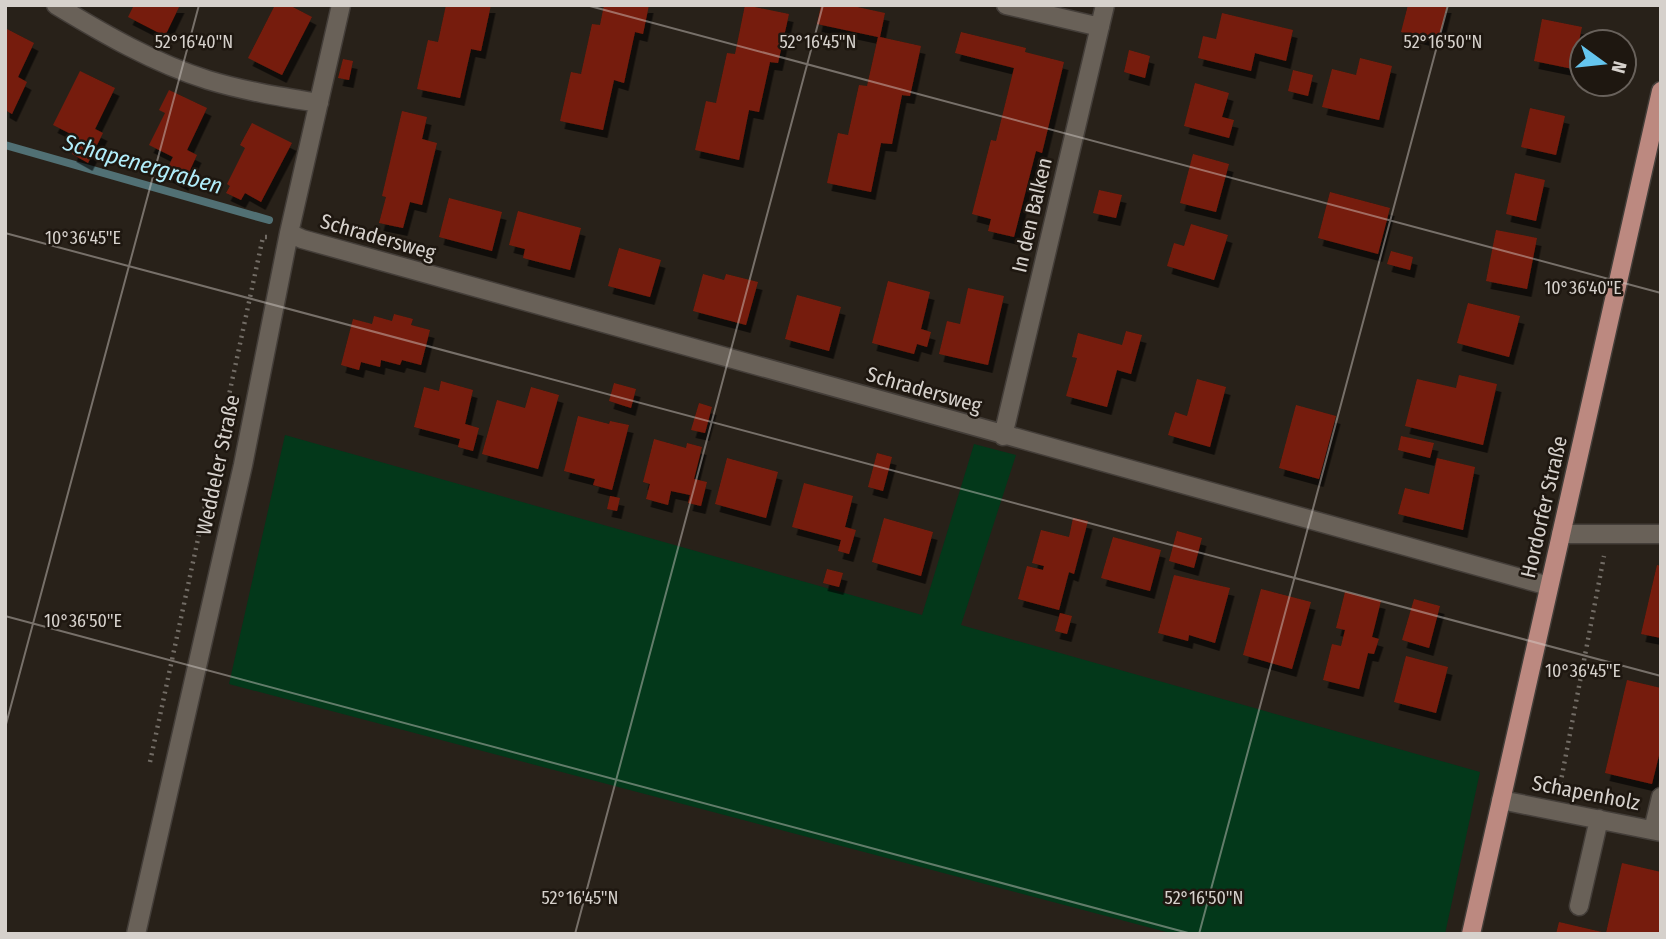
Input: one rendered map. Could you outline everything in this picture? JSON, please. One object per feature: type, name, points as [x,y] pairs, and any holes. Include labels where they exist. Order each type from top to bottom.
[{"type":"main road","name":"Hordorfer Straße","points":[[1471,934],[1661,91]]},
{"type":"street","points":[[57,5],[150,57],[188,73],[265,94],[319,103]]},
{"type":"street","name":"Weddeler Straße","points":[[136,934],[243,465],[289,233],[341,5]]},
{"type":"street","points":[[1006,5],[1100,27]]},
{"type":"street","name":"In den Balken","points":[[1003,436],[1105,5]]},
{"type":"street","name":"Schradersweg","points":[[289,233],[302,239],[1003,436],[1549,586]]},
{"type":"street","points":[[1561,534],[1661,534]]},
{"type":"street","points":[[1657,831],[1661,797]]},
{"type":"street","name":"Schapenholz","points":[[1501,800],[1657,831]]},
{"type":"street","points":[[1579,906],[1599,818]]},
{"type":"path","points":[[149,768],[263,237],[289,233]]},
{"type":"path","points":[[1555,809],[1608,534]]},
{"type":"green space","points":[[285,435],[922,615],[974,444],[1016,455],[961,625],[1480,772],[1445,934],[1174,934],[229,684]]},
{"type":"building","points":[[134,5],[180,5],[165,36],[128,17]]},
{"type":"building","points":[[275,5],[289,5],[312,17],[282,75],[248,58]]},
{"type":"building","points":[[446,5],[491,5],[481,51],[471,49],[460,98],[417,89],[428,40],[438,42]]},
{"type":"building","points":[[604,5],[649,5],[643,34],[635,32],[624,83],[614,80],[603,130],[560,121],[571,72],[581,74],[592,24],[600,25]]},
{"type":"building","points":[[745,5],[789,14],[778,63],[770,62],[759,112],[749,110],[739,160],[695,150],[706,101],[716,103],[727,53],[735,54]]},
{"type":"building","points":[[821,5],[848,5],[885,13],[880,37],[921,46],[910,96],[902,95],[892,144],[881,143],[871,192],[827,183],[838,133],[848,135],[859,85],[867,86],[878,37],[817,24]]},
{"type":"building","points":[[1408,5],[1447,5],[1438,41],[1401,32]]},
{"type":"building","points":[[1222,13],[1293,30],[1286,61],[1255,53],[1251,71],[1198,58],[1203,36],[1216,39]]},
{"type":"building","points":[[1542,19],[1582,27],[1568,28],[1568,68],[1534,61]]},
{"type":"building","points":[[5,28],[34,43],[18,77],[27,82],[12,114],[5,110]]},
{"type":"building","points":[[961,32],[1026,48],[1025,52],[1064,62],[1042,153],[1036,151],[1014,237],[988,231],[991,219],[972,214],[991,140],[996,141],[1014,68],[955,53]]},
{"type":"building","points":[[1129,50],[1150,56],[1145,78],[1124,72]]},
{"type":"building","points":[[1360,58],[1392,66],[1379,120],[1322,107],[1332,69],[1356,75]]},
{"type":"building","points":[[343,59],[353,61],[349,80],[338,78]]},
{"type":"building","points":[[1293,70],[1313,75],[1308,96],[1288,91]]},
{"type":"building","points":[[80,71],[115,88],[95,129],[103,133],[88,163],[72,154],[79,138],[53,125]]},
{"type":"building","points":[[1195,83],[1229,93],[1222,117],[1234,120],[1229,138],[1184,126]]},
{"type":"building","points":[[169,90],[207,108],[187,150],[197,155],[184,183],[165,173],[173,157],[149,145],[165,113],[159,110]]},
{"type":"building","points":[[1530,108],[1565,116],[1556,155],[1521,147]]},
{"type":"building","points":[[402,111],[427,117],[422,139],[437,143],[422,205],[410,202],[403,228],[379,223],[386,197],[382,196]]},
{"type":"building","points":[[252,123],[292,143],[261,202],[245,193],[241,200],[226,193],[230,186],[227,184],[245,148],[240,145]]},
{"type":"building","points":[[1193,154],[1229,164],[1216,212],[1180,203]]},
{"type":"building","points":[[1515,173],[1545,180],[1536,221],[1506,214]]},
{"type":"building","points":[[1099,190],[1122,195],[1116,218],[1093,213]]},
{"type":"building","points":[[1330,192],[1390,208],[1378,254],[1318,238]]},
{"type":"building","points":[[449,198],[502,212],[492,251],[439,237]]},
{"type":"building","points":[[518,211],[581,228],[570,270],[523,258],[525,249],[509,245]]},
{"type":"building","points":[[1191,224],[1228,235],[1214,280],[1167,266],[1174,243],[1184,246]]},
{"type":"building","points":[[1496,230],[1537,238],[1527,289],[1486,281]]},
{"type":"building","points":[[619,248],[661,260],[650,297],[608,286]]},
{"type":"building","points":[[1391,251],[1413,257],[1410,270],[1387,264]]},
{"type":"building","points":[[703,274],[724,280],[726,274],[758,282],[746,325],[693,311]]},
{"type":"building","points":[[888,281],[930,292],[921,329],[931,332],[927,347],[917,344],[914,354],[872,343]]},
{"type":"building","points":[[968,288],[1004,296],[988,365],[939,354],[947,321],[960,324]]},
{"type":"building","points":[[797,295],[841,307],[829,351],[785,339]]},
{"type":"building","points":[[1468,303],[1520,316],[1509,357],[1457,343]]},
{"type":"building","points":[[394,314],[413,319],[411,325],[430,330],[421,365],[402,360],[400,365],[381,360],[380,367],[361,362],[359,370],[341,365],[353,319],[372,324],[374,316],[392,321]]},
{"type":"building","points":[[1126,331],[1142,335],[1131,374],[1117,370],[1107,407],[1066,396],[1077,358],[1072,357],[1078,333],[1122,345]]},
{"type":"building","points":[[1459,375],[1497,384],[1483,445],[1405,426],[1417,379],[1456,388]]},
{"type":"building","points":[[1197,379],[1226,387],[1210,447],[1168,435],[1175,412],[1187,416]]},
{"type":"building","points":[[441,381],[473,390],[465,424],[479,428],[473,451],[458,447],[460,439],[414,427],[424,387],[439,391]]},
{"type":"building","points":[[614,383],[636,389],[631,408],[609,401]]},
{"type":"building","points":[[531,387],[559,395],[538,469],[482,454],[497,400],[525,408]]},
{"type":"building","points":[[699,403],[712,407],[705,433],[691,430]]},
{"type":"building","points":[[1296,405],[1336,416],[1319,479],[1279,468]]},
{"type":"building","points":[[578,416],[609,424],[610,421],[629,425],[612,490],[593,485],[595,479],[564,471]]},
{"type":"building","points":[[1401,436],[1434,443],[1430,458],[1398,450]]},
{"type":"building","points":[[654,439],[686,448],[687,443],[702,447],[694,479],[707,482],[701,506],[688,503],[690,495],[671,491],[668,505],[646,499],[650,484],[643,482]]},
{"type":"building","points":[[877,453],[892,457],[883,491],[868,487]]},
{"type":"building","points":[[727,458],[778,472],[766,518],[715,504]]},
{"type":"building","points":[[1437,458],[1475,467],[1463,530],[1398,514],[1405,488],[1429,494]]},
{"type":"building","points":[[804,483],[853,496],[845,527],[856,530],[849,554],[838,551],[841,540],[792,527]]},
{"type":"building","points":[[610,496],[620,498],[617,511],[607,509]]},
{"type":"building","points":[[884,518],[933,532],[921,576],[872,562]]},
{"type":"building","points":[[1073,518],[1088,521],[1074,574],[1069,572],[1059,610],[1018,599],[1027,566],[1043,570],[1044,566],[1032,563],[1041,530],[1069,537]]},
{"type":"building","points":[[1177,531],[1202,538],[1194,568],[1169,561]]},
{"type":"building","points":[[1113,537],[1161,550],[1150,591],[1101,578]]},
{"type":"building","points":[[1657,565],[1661,566],[1661,638],[1641,634]]},
{"type":"building","points":[[827,569],[843,573],[839,587],[823,583]]},
{"type":"building","points":[[1174,575],[1230,588],[1215,643],[1189,635],[1188,641],[1158,633]]},
{"type":"building","points":[[1261,589],[1311,602],[1292,669],[1243,655]]},
{"type":"building","points":[[1345,592],[1381,601],[1372,637],[1379,639],[1374,654],[1368,653],[1359,689],[1323,680],[1332,644],[1341,646],[1345,630],[1336,628]]},
{"type":"building","points":[[1414,599],[1440,606],[1429,648],[1402,640]]},
{"type":"building","points":[[1060,613],[1072,616],[1067,634],[1055,631]]},
{"type":"building","points":[[1406,656],[1448,667],[1436,713],[1394,702]]},
{"type":"building","points":[[1627,680],[1661,688],[1661,747],[1652,784],[1605,773]]},
{"type":"building","points":[[1622,863],[1661,872],[1661,934],[1556,934],[1559,922],[1606,933]]},
{"type":"waterway","name":"Schapenergraben","points":[[5,145],[269,220]]}]
